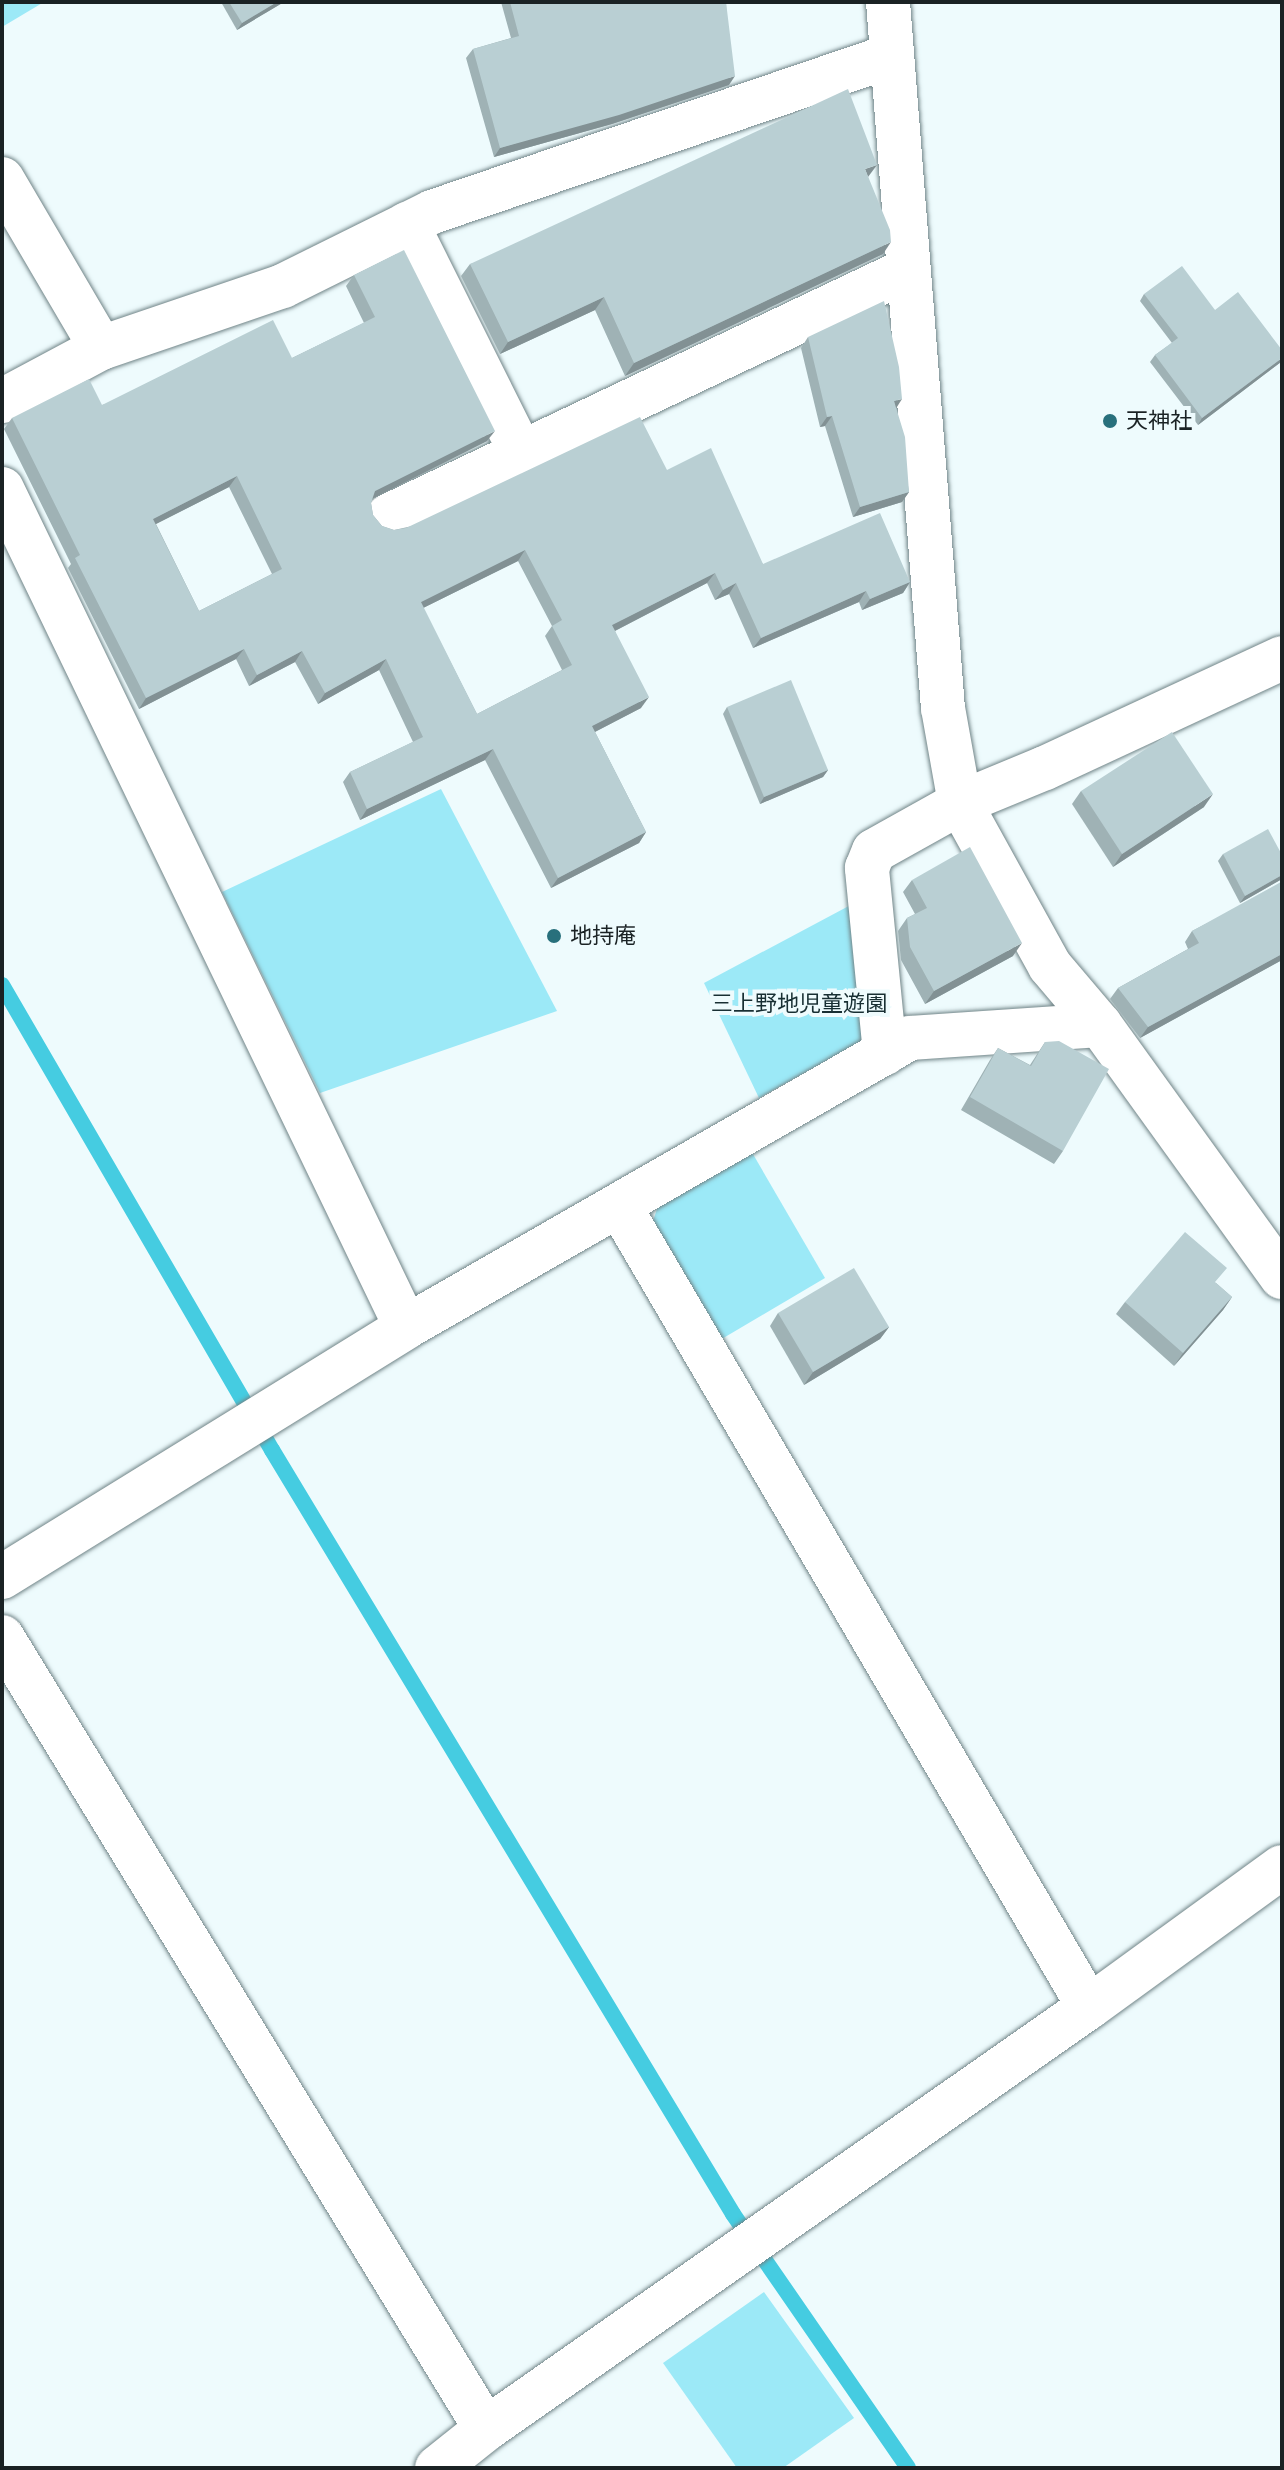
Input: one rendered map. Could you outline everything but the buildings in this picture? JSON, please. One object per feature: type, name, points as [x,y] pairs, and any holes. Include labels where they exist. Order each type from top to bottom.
[{"type":"street","points":[[888,2],[943,708],[960,803],[1050,966],[1100,1025],[1282,1277]]},
{"type":"street","points":[[2,401],[101,348],[283,286],[447,207],[891,56]]},
{"type":"street","points":[[2,179],[101,348]]},
{"type":"street","points":[[407,224],[521,453]]},
{"type":"street","points":[[388,516],[907,270]]},
{"type":"street","points":[[2,489],[406,1327]]},
{"type":"street","points":[[885,1053],[867,868],[874,851],[960,803],[1045,768],[1282,658]]},
{"type":"street","points":[[2,1577],[406,1327],[910,1038],[1100,1025]]},
{"type":"street","points":[[620,1207],[1089,2007]]},
{"type":"street","points":[[2,1637],[486,2429]]},
{"type":"street","points":[[437,2468],[486,2429],[1089,2007],[1282,1867]]},
{"type":"green space","points":[[2,2],[44,2],[2,27]]},
{"type":"green space","points":[[441,789],[557,1011],[320,1093],[222,892]]},
{"type":"green space","name":"三上野地児童遊園","points":[[860,900],[873,1035],[759,1098],[704,983]]},
{"type":"green space","points":[[750,1149],[825,1278],[720,1340],[652,1224],[659,1203]]},
{"type":"green space","points":[[764,2292],[854,2418],[783,2468],[737,2468],[663,2363]]},
{"type":"waterway","points":[[2,985],[272,1450],[733,2214],[908,2468]]},
{"type":"place","name":"天神社","points":[[1110,421]]},
{"type":"place","name":"地持庵","points":[[554,936]]}]
